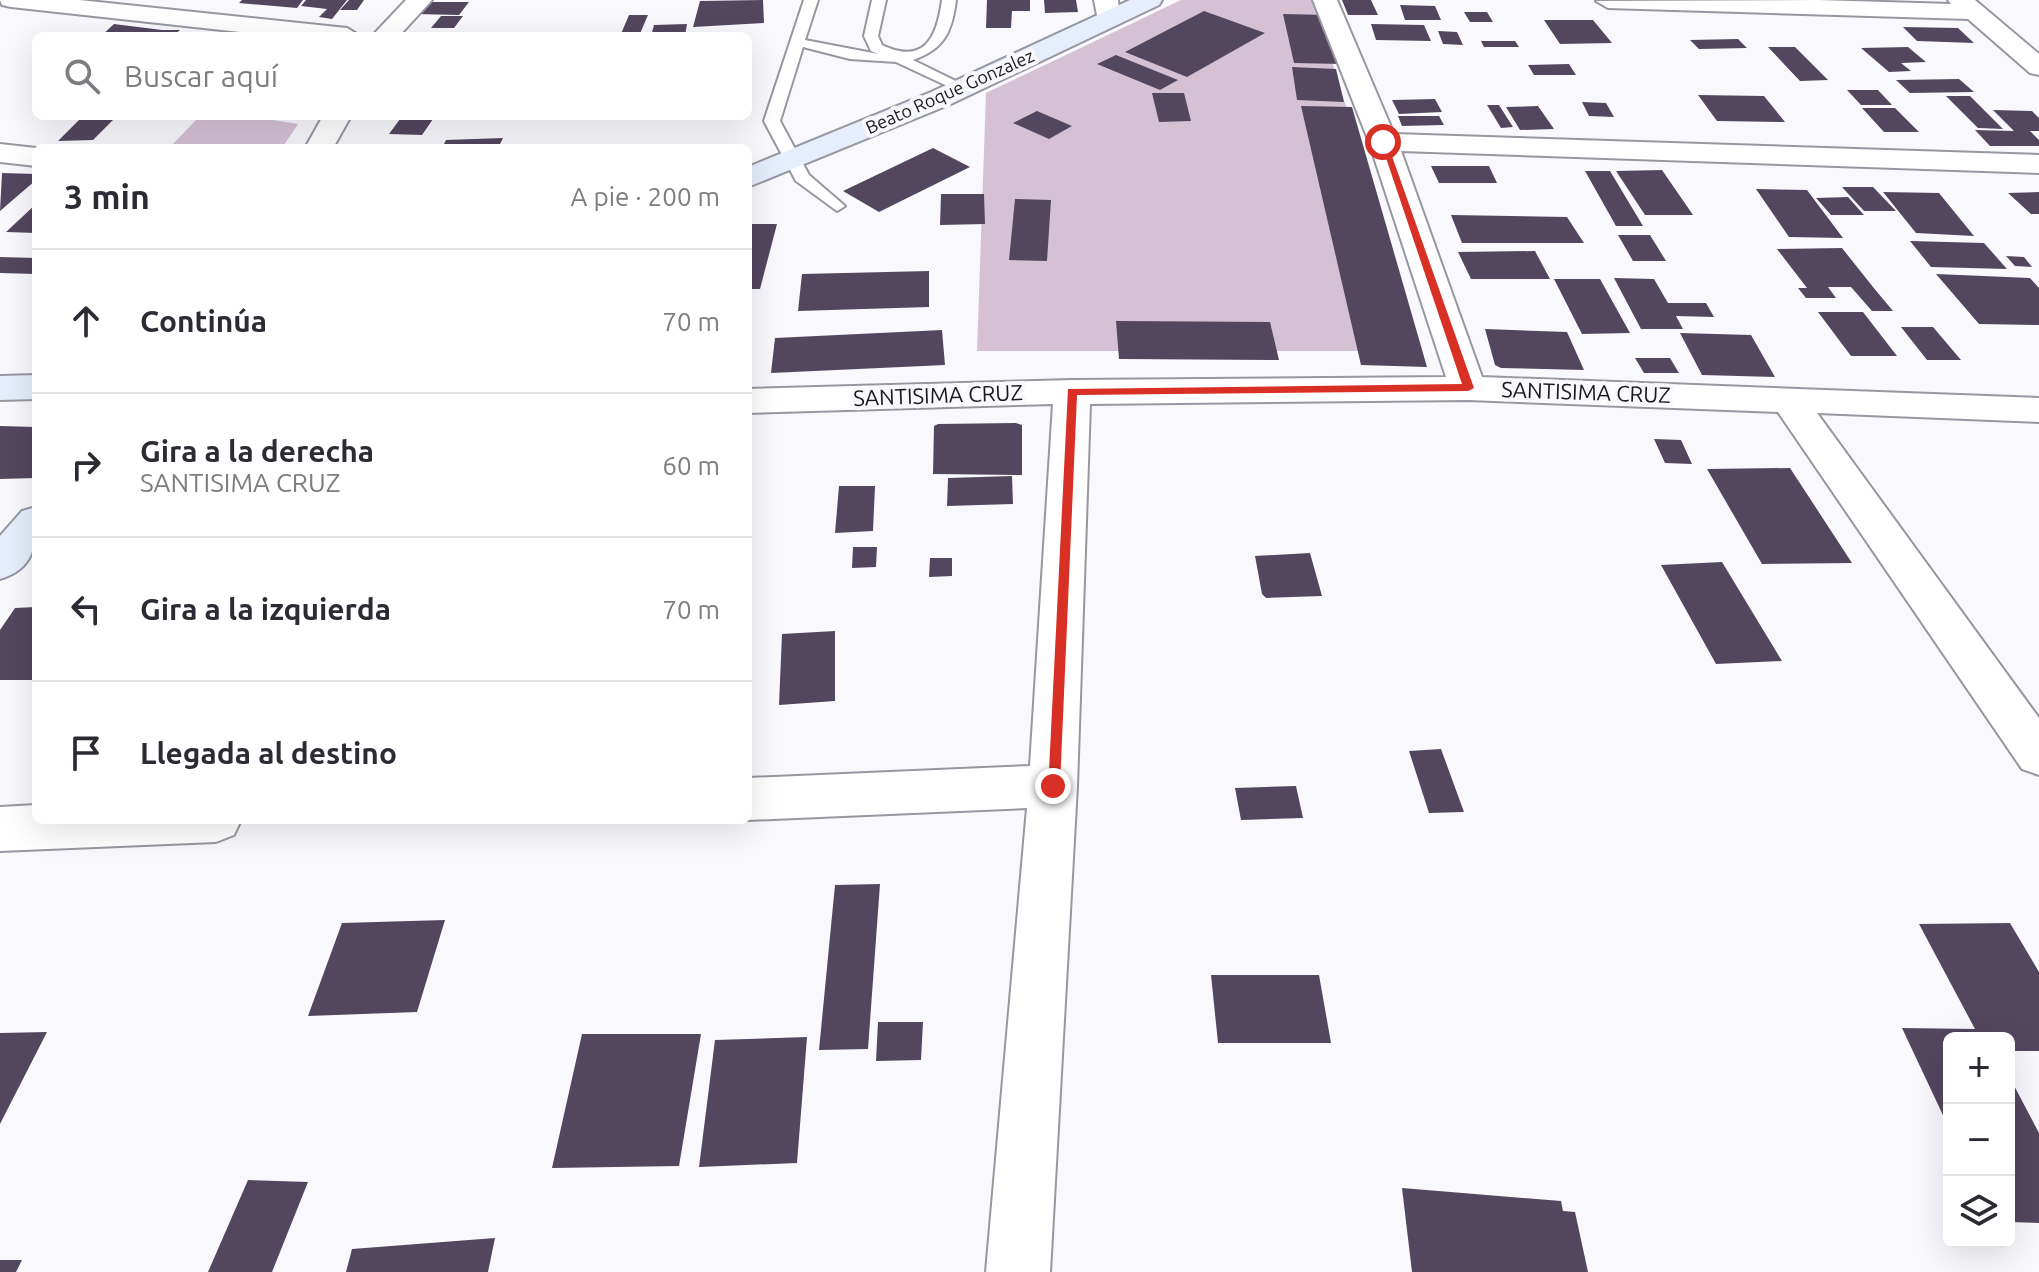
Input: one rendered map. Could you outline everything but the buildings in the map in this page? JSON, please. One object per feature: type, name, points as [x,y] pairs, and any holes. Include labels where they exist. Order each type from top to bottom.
[{"type":"street","points":[[11,0],[310,32]]},
{"type":"street","points":[[389,32],[420,0]]},
{"type":"street","name":"Beato Roque Gonzalez","points":[[752,176],[963,88],[1107,10],[1150,0]]},
{"type":"street","points":[[1325,0],[1383,142],[1468,388]]},
{"type":"street","points":[[1608,1],[1967,6],[2039,67]]},
{"type":"street","points":[[321,144],[335,120]]},
{"type":"street","points":[[1383,142],[2039,164]]},
{"type":"street","points":[[0,153],[32,157]]},
{"type":"street","points":[[0,388],[32,387]]},
{"type":"street","name":"SANTISIMA CRUZ","points":[[752,401],[1072,392],[1468,388],[2039,410]]},
{"type":"street","points":[[1018,1272],[1053,786],[1072,392]]},
{"type":"street","points":[[1788,399],[2039,755]]},
{"type":"street","points":[[0,564],[32,526]]},
{"type":"street","points":[[752,799],[1053,786]]},
{"type":"street","points":[[0,829],[120,824]]},
{"type":"lane","points":[[811,0],[772,121],[802,178],[837,206]]},
{"type":"lane","points":[[879,0],[871,36],[876,48],[963,88]]},
{"type":"lane","points":[[798,42],[900,60],[936,43],[946,25],[949,0]]},
{"type":"shaded area","points":[[1181,0],[1313,0],[1422,351],[977,351],[986,93]]},
{"type":"shaded area","points":[[196,120],[273,120],[298,124],[285,144],[173,144]]},
{"type":"route","points":[[1053,786],[1072,392],[1468,388],[1383,142]]}]
